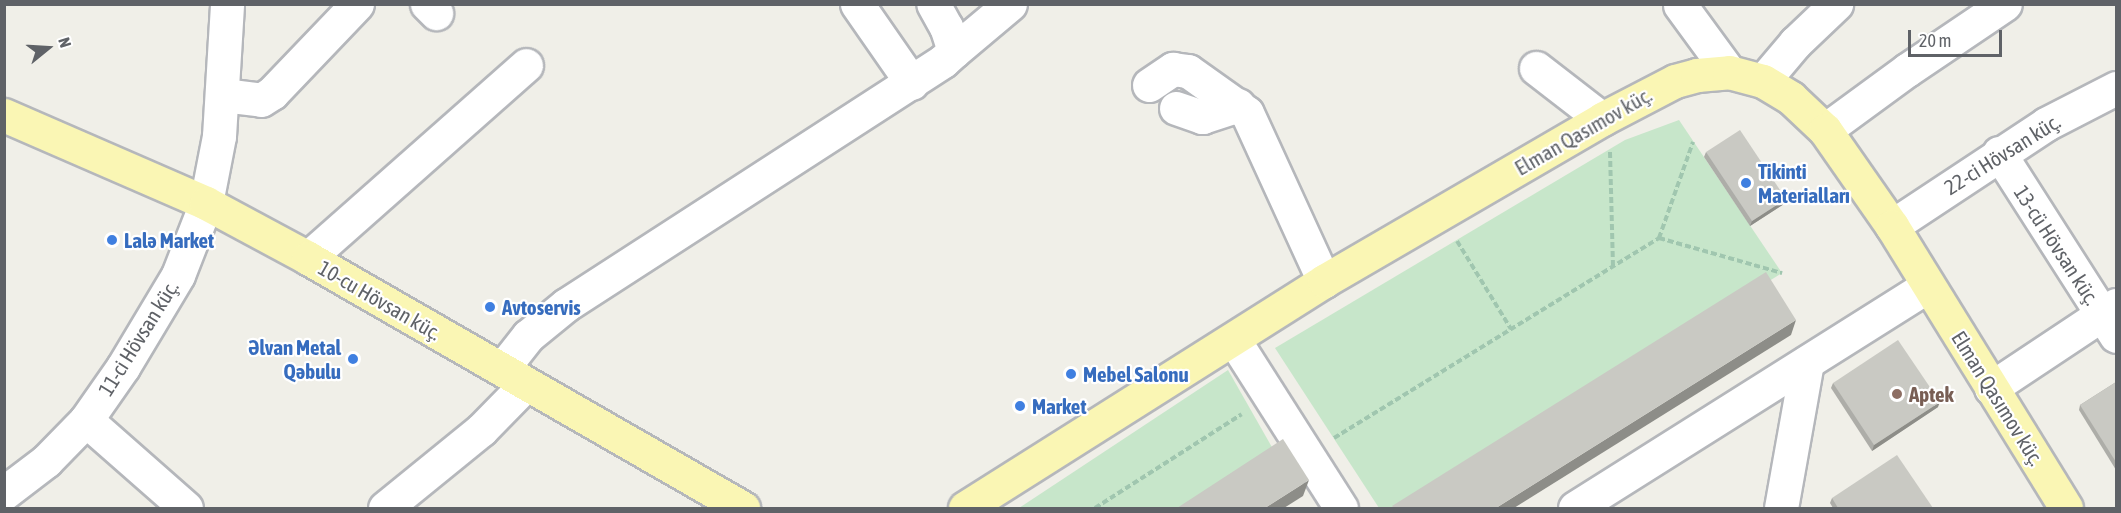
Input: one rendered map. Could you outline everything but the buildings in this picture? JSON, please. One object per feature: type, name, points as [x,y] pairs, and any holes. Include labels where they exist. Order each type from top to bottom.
[{"type":"main road","name":"Elman Qasımov küç.","points":[[965,508],[1324,281],[1606,134],[1675,81],[1697,75],[1729,72],[1763,81],[1791,98],[1825,130],[1892,226],[2066,508]]},
{"type":"main road","name":"10-cu Hövsan küç.","points":[[4,115],[206,203],[308,258],[743,508]]},
{"type":"street","name":"11-ci Hövsan küç.","points":[[4,493],[46,461],[86,420],[123,367],[178,275],[206,203],[219,136],[227,4]]},
{"type":"street","points":[[223,94],[261,100],[272,93],[357,4]]},
{"type":"street","points":[[857,4],[912,83]]},
{"type":"street","points":[[933,4],[946,27],[954,51]]},
{"type":"street","points":[[385,508],[481,430],[514,376],[528,336],[566,305],[912,83],[1010,4]]},
{"type":"street","points":[[1763,81],[1795,43],[1836,4]]},
{"type":"street","points":[[1825,130],[1906,70],[2005,4]]},
{"type":"street","points":[[1680,5],[1729,72]]},
{"type":"street","points":[[308,258],[526,65]]},
{"type":"street","points":[[1536,68],[1606,134]]},
{"type":"street","points":[[1149,85],[1173,69],[1188,71],[1247,113],[1324,281]]},
{"type":"street","name":"22-ci Hövsan küç.","points":[[1892,226],[2046,124],[2116,88]]},
{"type":"street","points":[[1176,108],[1202,117],[1238,105]]},
{"type":"street","name":"13-cü Hövsan küç.","points":[[1999,153],[2112,318]]},
{"type":"street","points":[[1575,508],[1928,286]]},
{"type":"street","points":[[1991,388],[2112,318]]},
{"type":"street","points":[[1234,340],[1341,508]]},
{"type":"street","points":[[1781,508],[1807,362]]},
{"type":"street","points":[[86,420],[186,508]]},
{"type":"path","points":[[1606,134],[1613,267]]},
{"type":"path","points":[[1333,438],[1659,238],[1693,142]]},
{"type":"path","points":[[1659,238],[1782,273]]},
{"type":"path","points":[[1456,240],[1511,329]]},
{"type":"path","points":[[1095,508],[1250,408]]},
{"type":"green space","points":[[1679,120],[1782,273],[1406,508],[1379,508],[1275,348],[1625,140]]},
{"type":"green space","points":[[1228,370],[1277,456],[1197,508],[1019,508]]},
{"type":"place","name":"Tikinti Materialları","points":[[1746,183]]},
{"type":"place","name":"Lalə Market","points":[[112,240]]},
{"type":"place","name":"Avtoservis","points":[[490,307]]},
{"type":"place","name":"Əlvan Metal Qəbulu","points":[[353,359]]},
{"type":"place","name":"Mebel Salonu","points":[[1071,374]]},
{"type":"place","name":"Aptek","points":[[1897,394]]},
{"type":"place","name":"Market","points":[[1020,406]]}]
